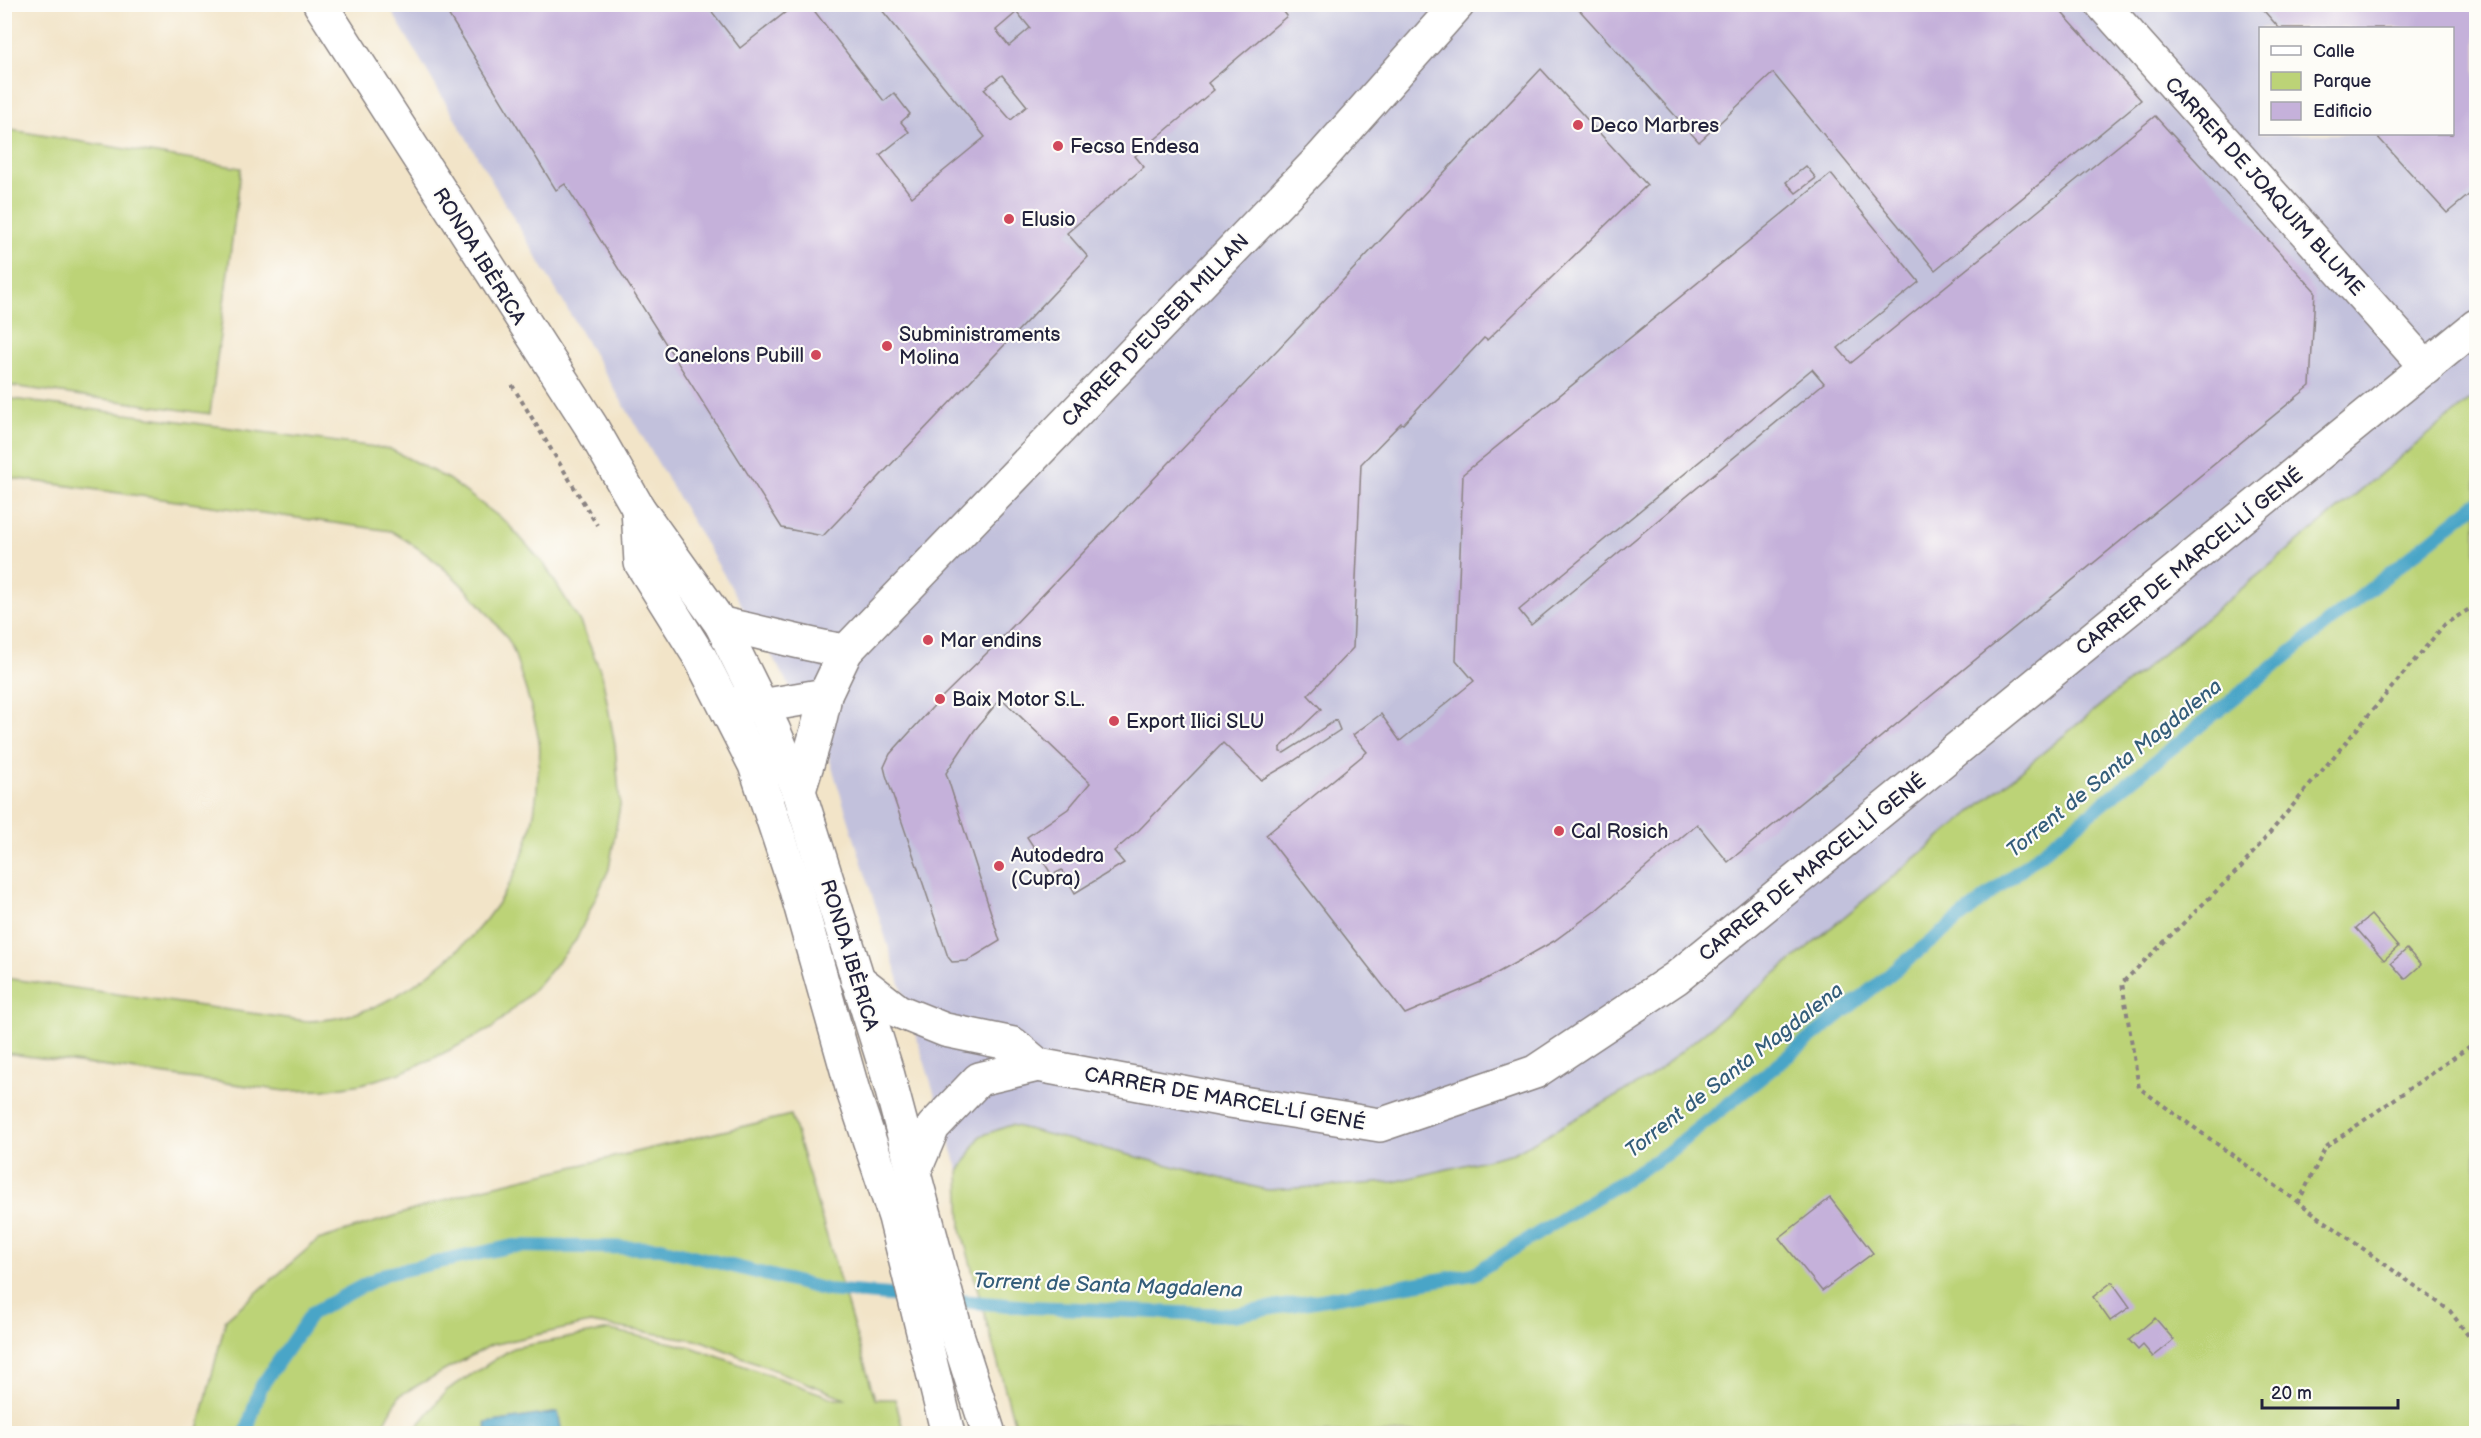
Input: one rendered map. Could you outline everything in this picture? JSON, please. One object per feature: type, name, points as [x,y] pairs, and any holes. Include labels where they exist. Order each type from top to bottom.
[{"type":"street","name":"RONDA IBÈRICA","points":[[320,4],[370,86],[591,426],[638,508],[721,624],[761,706],[799,790],[887,1072],[939,1264],[989,1434]]},
{"type":"street","name":"CARRER D'EUSEBI MILLAN","points":[[799,790],[812,744],[822,719],[825,695],[846,651],[1321,158],[1458,4]]},
{"type":"street","name":"CARRER DE JOAQUIM BLUME","points":[[2102,4],[2427,368]]},
{"type":"street","name":"CARRER DE MARCEL·LÍ GENÉ","points":[[1038,1065],[1230,1101],[1380,1125],[1535,1072],[1676,978],[2476,326]]},
{"type":"street","name":"RONDA IBÈRICA","points":[[638,508],[641,563],[722,698],[754,765],[795,886],[853,1091],[904,1251],[948,1434]]},
{"type":"street","points":[[721,624],[771,634],[810,646],[846,651]]},
{"type":"street","points":[[722,698],[761,706],[825,695]]},
{"type":"street","points":[[857,979],[898,1011],[945,1030],[1013,1044],[1038,1065]]},
{"type":"street","points":[[914,1172],[933,1127],[979,1079],[1038,1065]]},
{"type":"path","points":[[512,383],[597,526]]},
{"type":"path","points":[[2476,605],[2445,624],[2242,866],[2122,983],[2139,1088],[2450,1311],[2476,1346]]},
{"type":"path","points":[[2298,1203],[2326,1147],[2476,1042]]},
{"type":"shaded area","points":[[388,5],[2476,5],[2476,395],[1649,1078],[1514,1153],[1394,1182],[1267,1190],[1011,1126],[980,1136],[959,1172],[826,748]]},
{"type":"green space","points":[[5,129],[241,168],[210,414],[5,385]]},
{"type":"green space","points":[[2476,395],[2476,1433],[1017,1433],[961,1229],[959,1172],[980,1136],[1011,1125],[1267,1190],[1394,1182],[1514,1153],[1649,1078]]},
{"type":"green space","points":[[5,398],[390,449],[448,479],[506,522],[544,564],[580,622],[602,675],[615,745],[620,805],[609,869],[576,940],[532,992],[491,1029],[400,1073],[361,1084],[324,1090],[285,1091],[5,1053],[5,978],[307,1021],[327,1020],[364,1011],[398,995],[430,974],[466,942],[500,901],[513,878],[531,828],[536,801],[540,749],[531,705],[514,651],[507,638],[482,606],[459,582],[406,540],[391,531],[5,477]]},
{"type":"green space","points":[[791,1115],[875,1399],[895,1399],[904,1433],[412,1433],[447,1390],[513,1348],[610,1330],[691,1347],[836,1399],[847,1399],[702,1341],[590,1323],[491,1345],[400,1395],[379,1433],[197,1434],[226,1319],[318,1240],[484,1188]]},
{"type":"water","points":[[558,1412],[562,1433],[487,1433],[485,1423]]},
{"type":"building","points":[[442,4],[706,4],[740,48],[796,4],[809,4],[884,101],[894,93],[910,114],[901,122],[909,132],[880,155],[912,197],[985,137],[877,4],[1285,4],[1281,8],[1287,16],[1208,83],[1214,90],[1135,156],[1144,167],[1067,233],[1088,257],[823,536],[782,528],[565,184],[556,190]],"holes":[[[1017,12],[1030,28],[1009,46],[996,30]],[[1002,75],[1027,106],[1011,120],[984,89]]]},
{"type":"building","points":[[1574,4],[2054,4],[2141,100],[1935,270],[1773,73],[1699,142]]},
{"type":"building","points":[[2258,4],[2476,4],[2476,189],[2447,213],[2376,135],[2454,135],[2454,27],[2278,27]]},
{"type":"building","points":[[1541,69],[1647,185],[1487,340],[1484,338],[1403,424],[1401,423],[1361,464],[1353,648],[1308,695],[1321,709],[1280,748],[1280,752],[1284,753],[1336,720],[1340,730],[1261,780],[1223,743],[1139,830],[1114,851],[1124,863],[1075,893],[1062,870],[1052,875],[1027,837],[1068,809],[1090,783],[1001,698],[974,731],[946,773],[1000,941],[967,961],[952,962],[948,957],[886,775],[884,767],[890,754],[940,699],[990,650],[1301,325]]},
{"type":"building","points":[[2155,116],[2315,291],[2310,386],[1728,862],[1697,824],[1595,911],[1554,941],[1481,982],[1405,1014],[1266,835],[1367,752],[1353,735],[1381,714],[1400,741],[1474,681],[1456,660],[1463,474],[1831,174],[1919,282],[1838,348],[1851,363]],"holes":[[[1812,369],[1824,383],[1531,625],[1519,610]]]},
{"type":"building","points":[[1806,166],[1816,178],[1796,193],[1786,182]]},
{"type":"building","points":[[2371,915],[2398,947],[2384,960],[2356,928]]},
{"type":"building","points":[[2407,949],[2421,965],[2405,979],[2391,963]]},
{"type":"building","points":[[1830,1198],[1873,1253],[1822,1291],[1779,1238]]},
{"type":"building","points":[[2112,1282],[2130,1307],[2110,1321],[2093,1297]]},
{"type":"building","points":[[2155,1318],[2174,1340],[2153,1357],[2143,1345],[2138,1350],[2129,1340]]},
{"type":"waterway","name":"Torrent de Santa Magdalena","points":[[949,1300],[1030,1307],[1232,1315],[1473,1274],[1666,1154],[2476,504]]},
{"type":"waterway","name":"Torrent de Santa Magdalena","points":[[246,1434],[260,1388],[312,1313],[385,1274],[513,1246],[661,1248],[827,1290],[915,1297]]},
{"type":"place","name":"Deco Marbres","points":[[1578,125]]},
{"type":"place","name":"Fecsa Endesa","points":[[1058,146]]},
{"type":"place","name":"Elusio","points":[[1009,219]]},
{"type":"place","name":"Subministraments Molina","points":[[887,346]]},
{"type":"place","name":"Canelons Pubill","points":[[816,355]]},
{"type":"place","name":"Mar endins","points":[[928,640]]},
{"type":"place","name":"Baix Motor S.L.","points":[[940,699]]},
{"type":"place","name":"Export Ilici SLU","points":[[1114,721]]},
{"type":"place","name":"Cal Rosich","points":[[1559,831]]},
{"type":"place","name":"Autodedra (Cupra)","points":[[999,866]]}]
